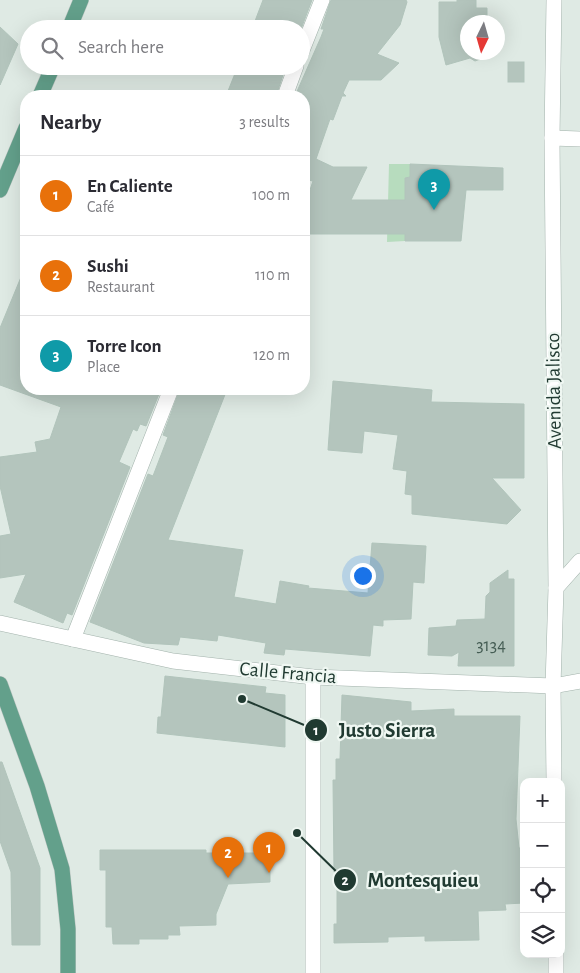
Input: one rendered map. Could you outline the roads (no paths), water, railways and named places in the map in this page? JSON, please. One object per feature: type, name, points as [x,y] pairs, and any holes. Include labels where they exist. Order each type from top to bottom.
[{"type":"main road","points":[[73,20],[81,0]]},
{"type":"main road","points":[[43,90],[49,75]]},
{"type":"main road","points":[[0,189],[20,142]]},
{"type":"main road","points":[[0,684],[37,786],[62,869],[66,900],[68,973]]},
{"type":"street","points":[[310,30],[322,0]]},
{"type":"street","name":"Avenida Jalisco","points":[[554,0],[552,138],[556,588],[553,686],[554,778]]},
{"type":"street","points":[[287,90],[293,75]]},
{"type":"street","points":[[552,138],[580,138]]},
{"type":"street","points":[[73,639],[169,395]]},
{"type":"street","points":[[556,588],[580,561]]},
{"type":"street","name":"Calle Francia","points":[[0,623],[173,661],[313,677],[553,686],[580,681]]},
{"type":"street","points":[[313,677],[313,973]]},
{"type":"street","points":[[556,958],[556,973]]},
{"type":"place","name":"Torre Icon","points":[[434,210]]},
{"type":"place","name":"Justo Sierra","points":[[242,699]]},
{"type":"place","name":"Montesquieu","points":[[297,833]]},
{"type":"place","name":"En Caliente","points":[[269,873]]},
{"type":"place","name":"Sushi","points":[[228,878]]}]
